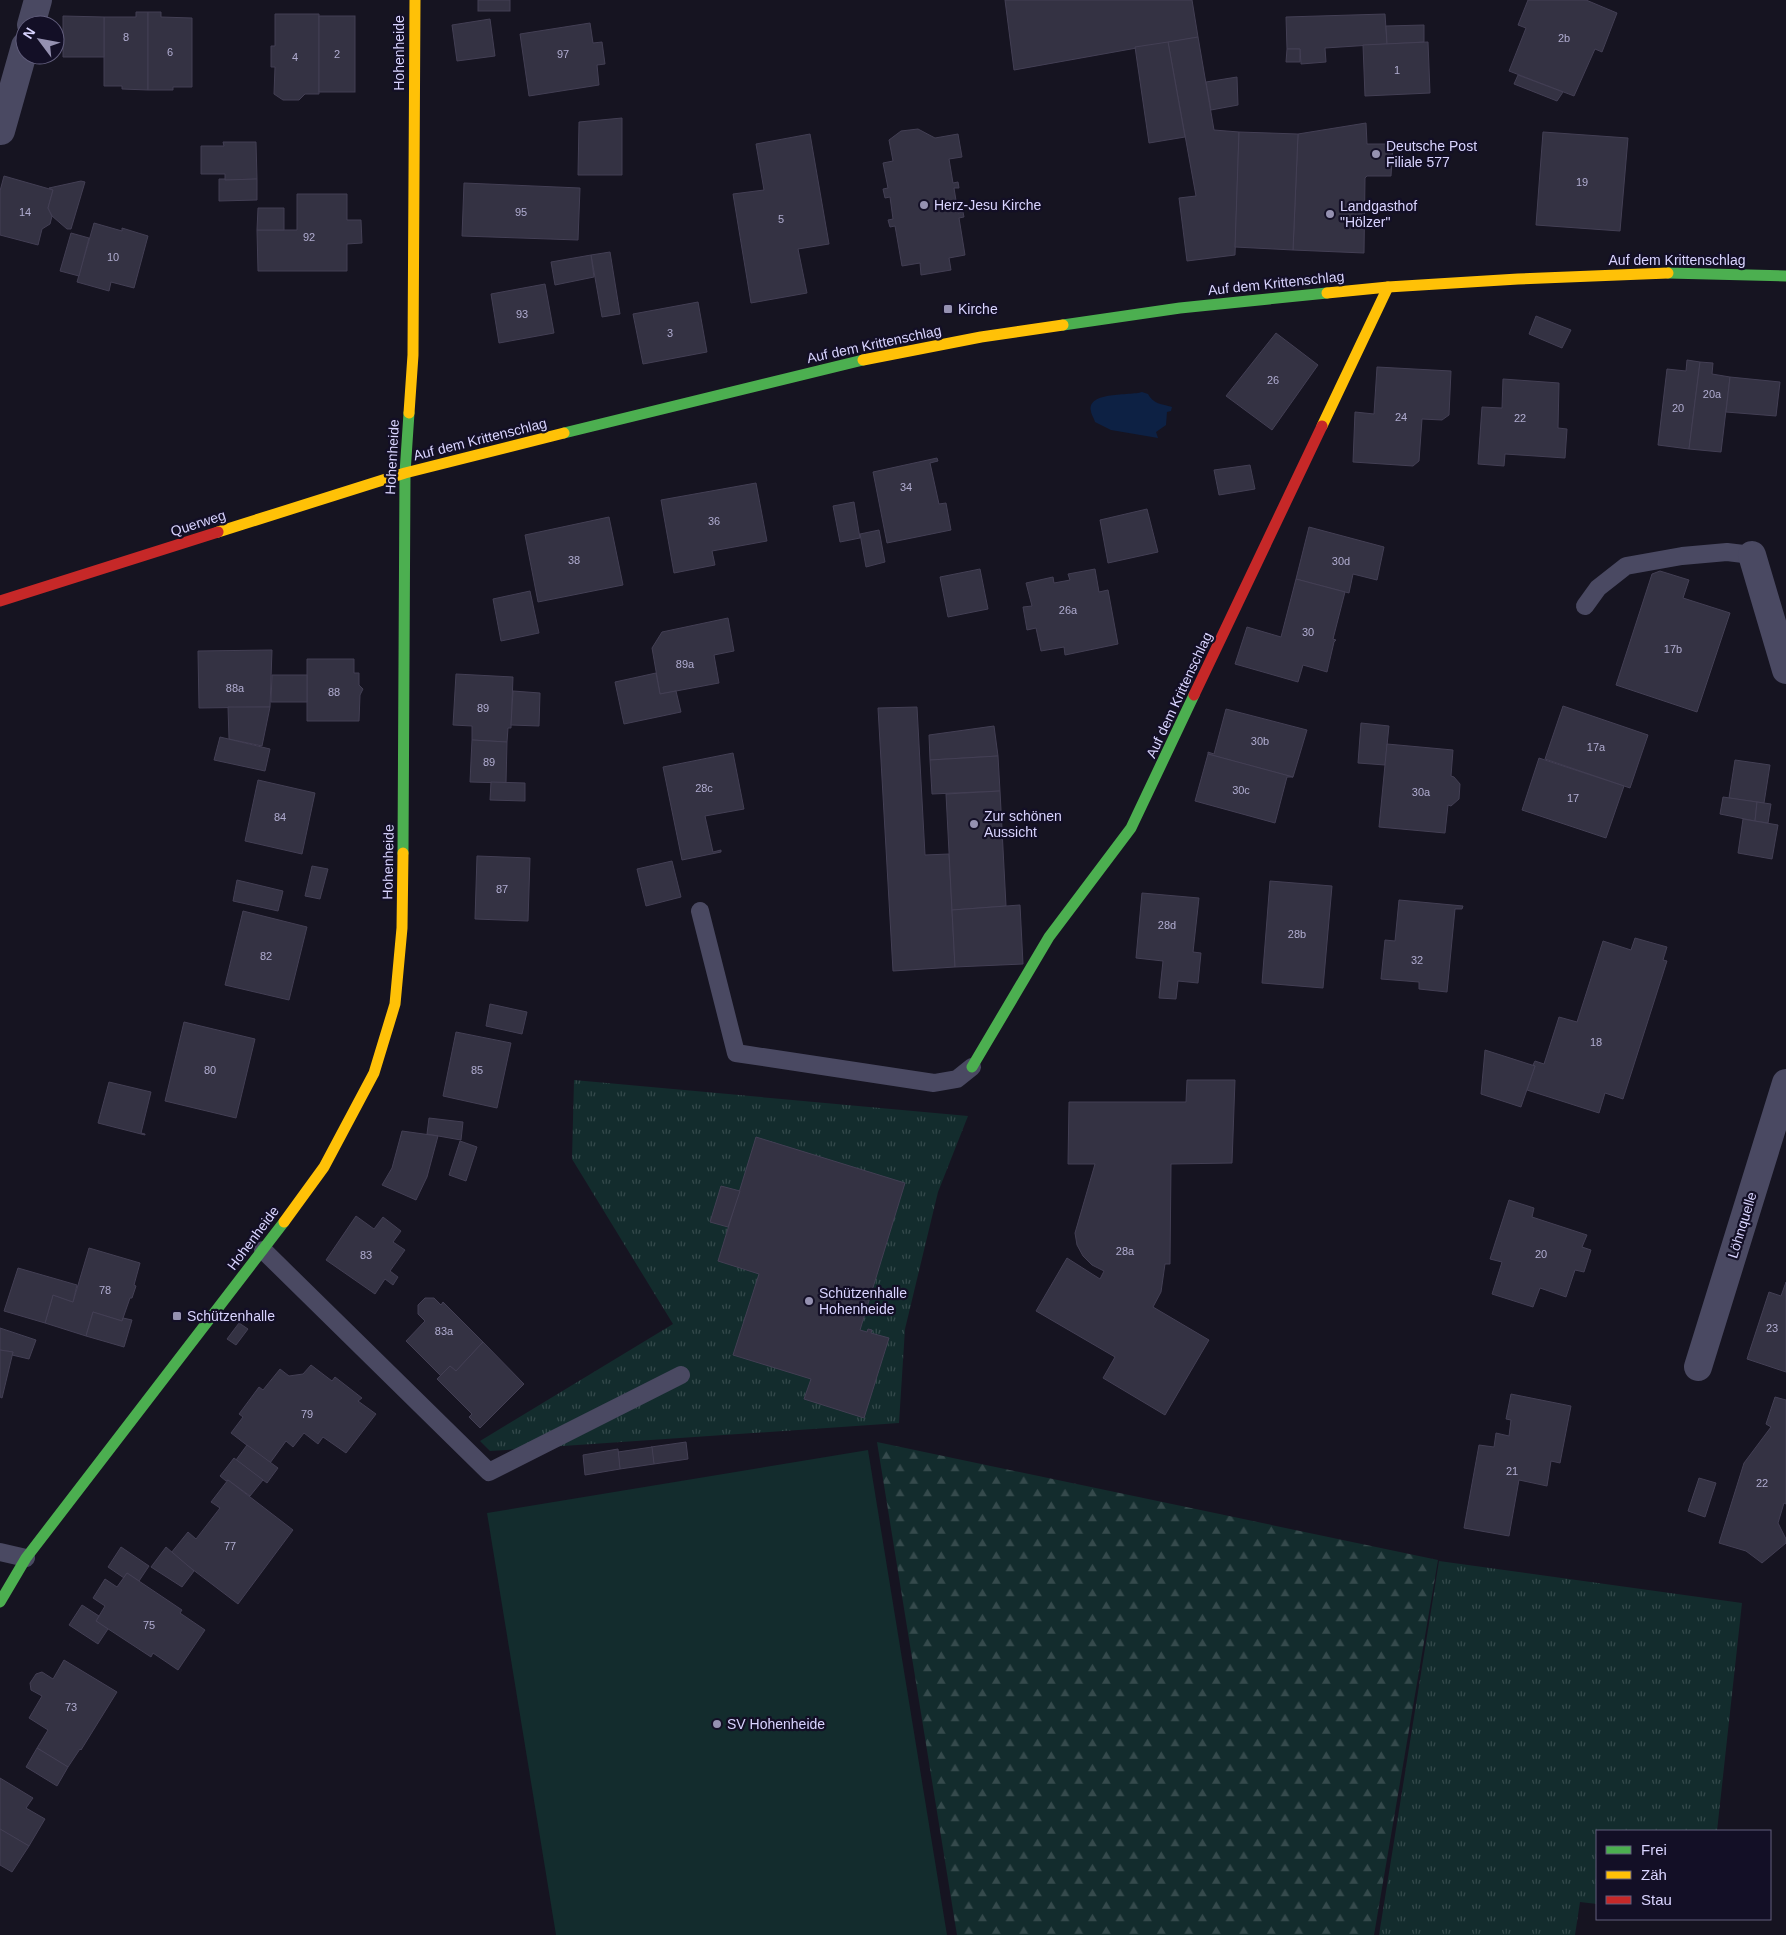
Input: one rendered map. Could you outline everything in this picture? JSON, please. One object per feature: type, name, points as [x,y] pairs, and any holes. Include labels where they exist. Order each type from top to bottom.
[{"type":"street","points":[[34,15],[38,0]]},
{"type":"street","name":"Hohenheide","points":[[0,1602],[26,1558],[263,1250],[324,1167],[374,1073],[395,1004],[402,928],[405,473],[413,355],[415,0]]},
{"type":"street","points":[[1,131],[20,65]]},
{"type":"street","name":"Auf dem Krittenschlag","points":[[405,473],[860,360],[981,337],[1180,308],[1388,287],[1518,279],[1664,274],[1786,276]]},
{"type":"street","name":"Auf dem Krittenschlag","points":[[972,1067],[1049,936],[1131,828],[1388,287]]},
{"type":"street","name":"Querweg","points":[[0,601],[405,473]]},
{"type":"street","points":[[1752,556],[1786,670]]},
{"type":"street","name":"Löhnquelle","points":[[1698,1367],[1786,1083]]},
{"type":"lane","points":[[1585,606],[1598,588],[1626,566],[1682,556],[1727,552],[1752,556]]},
{"type":"lane","points":[[700,911],[736,1053],[934,1083],[957,1079],[972,1067]]},
{"type":"lane","points":[[263,1250],[489,1472],[681,1375]]},
{"type":"lane","points":[[0,1552],[26,1558]]},
{"type":"green space","points":[[574,1080],[968,1116],[938,1192],[905,1329],[899,1423],[490,1451],[480,1441],[673,1324],[572,1159]]},
{"type":"green space","points":[[877,1442],[1438,1560],[1374,1935],[957,1935]]},
{"type":"green space","name":"SV Hohenheide","points":[[868,1450],[947,1935],[556,1935],[487,1513]]},
{"type":"green space","points":[[1439,1561],[1742,1603],[1717,1830],[1596,1830],[1596,1904],[1580,1902],[1575,1935],[1379,1935]]},
{"type":"water","points":[[1142,392],[1148,394],[1155,402],[1172,407],[1171,411],[1167,412],[1166,425],[1156,432],[1158,438],[1111,430],[1095,422],[1091,411],[1092,405],[1096,400],[1102,397]]},
{"type":"building","points":[[478,0],[510,0],[510,11],[478,11]]},
{"type":"building","points":[[1005,0],[1192,0],[1198,37],[1014,70]]},
{"type":"building","points":[[1528,0],[1586,0],[1617,13],[1602,52],[1595,49],[1574,96],[1509,71],[1526,28],[1518,25]]},
{"type":"building","points":[[136,12],[148,12],[148,90],[122,89],[122,86],[104,86],[104,17],[136,17]]},
{"type":"building","points":[[148,12],[161,12],[161,17],[192,18],[192,87],[173,87],[173,90],[148,90]]},
{"type":"building","points":[[275,14],[319,14],[319,94],[305,94],[299,100],[283,100],[274,94],[275,67],[271,67],[271,46],[275,46]]},
{"type":"building","points":[[1385,14],[1387,44],[1325,48],[1326,62],[1301,64],[1300,49],[1287,49],[1286,17]]},
{"type":"building","points":[[65,16],[104,17],[104,57],[65,57]]},
{"type":"building","points":[[319,16],[355,16],[355,92],[319,92]]},
{"type":"building","points":[[490,19],[495,56],[457,61],[452,25]]},
{"type":"building","points":[[590,23],[593,43],[602,42],[605,64],[597,65],[599,85],[529,96],[520,34]]},
{"type":"building","points":[[1424,25],[1424,42],[1387,44],[1386,26]]},
{"type":"building","points":[[1198,37],[1214,130],[1239,132],[1235,255],[1187,261],[1179,198],[1196,196],[1168,42]]},
{"type":"building","points":[[1168,42],[1185,137],[1149,143],[1135,47]]},
{"type":"building","points":[[1428,42],[1430,93],[1365,96],[1363,45]]},
{"type":"building","points":[[1287,49],[1300,49],[1300,62],[1286,62]]},
{"type":"building","points":[[1518,75],[1563,92],[1557,101],[1514,84]]},
{"type":"building","points":[[1237,77],[1238,105],[1211,110],[1206,82]]},
{"type":"building","points":[[622,118],[622,175],[578,175],[579,122]]},
{"type":"building","name":"Landgasthof \"Hölzer\"","points":[[1366,123],[1367,144],[1393,144],[1391,176],[1367,176],[1365,178],[1364,253],[1293,250],[1298,134]]},
{"type":"building","name":"Herz-Jesu Kirche","points":[[918,129],[935,138],[958,134],[962,157],[949,159],[953,183],[958,182],[959,188],[954,188],[958,213],[963,212],[964,217],[959,218],[965,255],[949,258],[951,270],[921,275],[920,263],[902,266],[895,226],[890,227],[888,220],[893,219],[890,197],[885,198],[883,189],[888,188],[883,163],[893,161],[889,140],[901,131]]},
{"type":"building","points":[[1239,132],[1298,134],[1293,250],[1235,247]]},
{"type":"building","points":[[1543,132],[1628,138],[1620,231],[1536,225]]},
{"type":"building","points":[[810,134],[829,244],[798,249],[807,293],[751,303],[733,194],[764,190],[756,144]]},
{"type":"building","points":[[223,142],[256,142],[257,179],[225,180],[225,174],[201,174],[201,146],[224,146]]},
{"type":"building","points":[[4,176],[53,190],[48,208],[52,216],[50,224],[42,229],[38,245],[0,235],[0,191]]},
{"type":"building","points":[[219,179],[257,179],[257,200],[219,201]]},
{"type":"building","points":[[81,181],[85,182],[71,229],[67,229],[52,216],[48,208],[53,190],[49,188]]},
{"type":"building","points":[[464,183],[580,188],[578,240],[462,236]]},
{"type":"building","points":[[297,194],[347,194],[347,220],[361,220],[362,243],[347,244],[347,271],[258,271],[257,230],[297,230]]},
{"type":"building","points":[[258,208],[284,208],[284,230],[257,230]]},
{"type":"building","points":[[94,223],[122,231],[122,228],[148,236],[134,288],[111,282],[109,291],[77,282]]},
{"type":"building","points":[[71,233],[89,238],[79,276],[60,271]]},
{"type":"building","points":[[610,252],[620,314],[602,317],[591,255]]},
{"type":"building","points":[[591,255],[594,277],[555,285],[551,262]]},
{"type":"building","points":[[545,284],[554,333],[499,343],[491,294]]},
{"type":"building","points":[[698,302],[707,352],[643,364],[633,314]]},
{"type":"building","points":[[1536,316],[1571,330],[1562,348],[1529,334]]},
{"type":"building","points":[[1276,333],[1318,365],[1272,430],[1226,396]]},
{"type":"building","points":[[1687,360],[1700,362],[1689,449],[1658,445],[1667,369],[1686,371]]},
{"type":"building","points":[[1700,362],[1713,363],[1712,374],[1730,377],[1721,452],[1689,449]]},
{"type":"building","points":[[1377,367],[1451,371],[1449,415],[1442,420],[1422,419],[1419,461],[1413,466],[1353,462],[1355,412],[1374,414]]},
{"type":"building","points":[[1730,377],[1780,382],[1776,416],[1726,412]]},
{"type":"building","points":[[1503,379],[1559,383],[1558,428],[1567,429],[1565,458],[1505,454],[1504,466],[1478,464],[1482,407],[1502,408]]},
{"type":"building","points":[[937,458],[938,461],[930,463],[939,504],[946,503],[951,530],[887,543],[873,472]]},
{"type":"building","points":[[1250,465],[1255,489],[1219,495],[1214,470]]},
{"type":"building","points":[[756,483],[767,541],[712,551],[715,565],[674,573],[661,500]]},
{"type":"building","points":[[854,502],[860,538],[840,542],[833,506]]},
{"type":"building","points":[[1147,509],[1158,552],[1108,563],[1100,520]]},
{"type":"building","points":[[609,517],[623,585],[538,602],[525,535]]},
{"type":"building","points":[[1309,527],[1384,547],[1377,580],[1353,574],[1349,593],[1296,579]]},
{"type":"building","points":[[879,530],[885,562],[866,567],[860,534]]},
{"type":"building","points":[[980,569],[988,609],[948,617],[940,577]]},
{"type":"building","points":[[1095,569],[1099,592],[1108,590],[1118,644],[1065,655],[1064,647],[1041,651],[1036,628],[1027,630],[1023,607],[1032,606],[1026,583],[1053,577],[1054,583],[1070,580],[1068,574]]},
{"type":"building","points":[[1660,571],[1689,580],[1683,598],[1730,613],[1697,712],[1616,685],[1652,574]]},
{"type":"building","points":[[1296,579],[1345,592],[1333,639],[1336,640],[1327,672],[1303,665],[1298,682],[1235,664],[1247,627],[1281,637]]},
{"type":"building","points":[[530,591],[539,633],[501,641],[493,599]]},
{"type":"building","points":[[728,618],[734,651],[714,655],[719,683],[660,694],[652,648],[662,632]]},
{"type":"building","points":[[272,650],[270,707],[199,708],[198,651]]},
{"type":"building","points":[[307,659],[354,659],[354,673],[359,673],[359,685],[363,689],[360,695],[359,721],[307,721]]},
{"type":"building","points":[[656,673],[660,694],[676,691],[681,712],[624,724],[615,682]]},
{"type":"building","points":[[456,674],[513,677],[511,728],[508,728],[507,742],[472,740],[472,726],[453,725]]},
{"type":"building","points":[[272,675],[307,675],[307,702],[271,702]]},
{"type":"building","points":[[513,691],[540,693],[539,726],[511,725]]},
{"type":"building","points":[[1563,706],[1648,735],[1630,788],[1545,759]]},
{"type":"building","points":[[228,707],[270,707],[262,746],[229,739]]},
{"type":"building","points":[[917,707],[925,855],[949,854],[955,967],[893,971],[878,708]]},
{"type":"building","points":[[1226,709],[1307,730],[1293,777],[1208,754],[1208,752],[1214,754]]},
{"type":"building","points":[[1361,723],[1389,726],[1385,765],[1358,763]]},
{"type":"building","points":[[994,726],[998,756],[930,760],[929,735]]},
{"type":"building","points":[[220,737],[270,749],[265,771],[214,760]]},
{"type":"building","points":[[472,740],[507,742],[506,783],[470,782]]},
{"type":"building","points":[[1387,744],[1453,750],[1451,776],[1460,784],[1459,799],[1451,806],[1448,805],[1445,833],[1379,827]]},
{"type":"building","points":[[733,753],[744,809],[705,816],[713,852],[721,850],[721,852],[682,860],[663,767]]},
{"type":"building","points":[[1208,754],[1293,777],[1287,777],[1275,823],[1195,801]]},
{"type":"building","points":[[998,756],[1000,791],[932,794],[930,760]]},
{"type":"building","points":[[1539,758],[1624,786],[1606,838],[1522,810]]},
{"type":"building","points":[[1735,760],[1770,765],[1764,803],[1729,798]]},
{"type":"building","points":[[258,780],[315,793],[302,854],[245,841]]},
{"type":"building","points":[[491,782],[525,783],[525,801],[490,800]]},
{"type":"building","name":"Zur schönen Aussicht","points":[[1000,791],[1006,906],[952,910],[946,794]]},
{"type":"building","points":[[1723,797],[1757,802],[1755,821],[1720,814]]},
{"type":"building","points":[[1757,802],[1771,804],[1768,823],[1755,821]]},
{"type":"building","points":[[1743,819],[1778,825],[1772,859],[1738,853]]},
{"type":"building","points":[[477,856],[530,858],[528,921],[475,919]]},
{"type":"building","points":[[672,861],[681,897],[646,906],[637,869]]},
{"type":"building","points":[[312,866],[328,869],[320,899],[305,896]]},
{"type":"building","points":[[237,880],[283,891],[278,911],[233,901]]},
{"type":"building","points":[[1270,881],[1332,886],[1323,988],[1262,983]]},
{"type":"building","points":[[1142,893],[1199,898],[1193,952],[1201,953],[1198,983],[1178,981],[1176,999],[1159,998],[1163,961],[1136,958]]},
{"type":"building","points":[[1399,900],[1463,906],[1462,909],[1455,909],[1447,992],[1419,989],[1419,982],[1381,979],[1385,940],[1395,941]]},
{"type":"building","points":[[1020,905],[1023,964],[955,967],[952,910]]},
{"type":"building","points":[[243,911],[307,927],[289,1000],[225,985]]},
{"type":"building","points":[[1635,938],[1667,947],[1663,960],[1667,961],[1623,1099],[1605,1093],[1599,1113],[1527,1090],[1535,1061],[1544,1064],[1559,1017],[1577,1022],[1603,941],[1631,950]]},
{"type":"building","points":[[490,1004],[527,1012],[522,1034],[486,1026]]},
{"type":"building","points":[[184,1022],[255,1039],[236,1118],[165,1101]]},
{"type":"building","points":[[456,1032],[511,1043],[497,1108],[443,1096]]},
{"type":"building","points":[[1485,1050],[1535,1066],[1521,1107],[1481,1094]]},
{"type":"building","points":[[1187,1080],[1235,1080],[1232,1163],[1171,1164],[1170,1264],[1165,1264],[1161,1292],[1153,1307],[1209,1340],[1165,1415],[1103,1378],[1115,1357],[1036,1311],[1067,1258],[1100,1279],[1104,1271],[1092,1265],[1083,1256],[1077,1245],[1075,1233],[1095,1164],[1068,1164],[1069,1102],[1186,1102]]},
{"type":"building","points":[[109,1082],[151,1092],[141,1133],[145,1135],[98,1123]]},
{"type":"building","points":[[429,1118],[463,1122],[461,1140],[427,1134]]},
{"type":"building","points":[[402,1131],[438,1136],[427,1177],[416,1200],[382,1185],[392,1168]]},
{"type":"building","name":"Schützenhalle Hohenheide","points":[[756,1137],[905,1183],[860,1330],[867,1332],[868,1329],[872,1330],[871,1333],[889,1338],[864,1418],[804,1399],[811,1379],[733,1355],[759,1274],[718,1261]]},
{"type":"building","points":[[460,1141],[477,1147],[466,1181],[449,1175]]},
{"type":"building","points":[[721,1186],[740,1191],[728,1227],[710,1222]]},
{"type":"building","points":[[1509,1200],[1534,1208],[1532,1217],[1587,1235],[1582,1247],[1591,1250],[1584,1272],[1575,1270],[1566,1297],[1540,1288],[1533,1307],[1492,1294],[1502,1262],[1490,1259]]},
{"type":"building","points":[[356,1216],[374,1229],[383,1217],[401,1231],[393,1242],[405,1250],[390,1271],[398,1277],[393,1285],[385,1279],[375,1294],[326,1260]]},
{"type":"building","points":[[89,1248],[140,1263],[134,1285],[136,1286],[122,1321],[93,1312],[86,1336],[45,1323],[53,1295],[73,1302]]},
{"type":"building","points":[[18,1268],[77,1285],[73,1302],[53,1295],[45,1323],[4,1311]]},
{"type":"building","points":[[1786,1282],[1786,1372],[1747,1359],[1769,1292],[1781,1296]]},
{"type":"building","points":[[425,1298],[434,1298],[441,1305],[443,1302],[483,1342],[456,1371],[450,1366],[441,1376],[406,1341],[425,1321],[418,1314],[418,1305]]},
{"type":"building","points":[[93,1312],[122,1321],[123,1318],[132,1320],[124,1347],[86,1336]]},
{"type":"building","points":[[239,1323],[248,1329],[236,1345],[227,1339]]},
{"type":"building","points":[[0,1328],[36,1340],[29,1359],[12,1355],[13,1352],[0,1350]]},
{"type":"building","points":[[483,1342],[524,1384],[480,1428],[469,1417],[472,1414],[437,1379],[450,1366],[456,1371]]},
{"type":"building","points":[[0,1350],[13,1352],[2,1398],[0,1397]]},
{"type":"building","points":[[311,1365],[332,1381],[335,1377],[362,1398],[358,1401],[376,1414],[346,1453],[323,1437],[318,1444],[304,1433],[293,1447],[286,1441],[270,1463],[231,1433],[243,1417],[239,1414],[259,1387],[263,1390],[280,1369],[289,1376],[303,1374]]},
{"type":"building","points":[[1511,1394],[1571,1406],[1560,1463],[1551,1461],[1547,1486],[1519,1480],[1509,1536],[1464,1528],[1479,1445],[1494,1447],[1496,1433],[1509,1436],[1511,1420],[1506,1419]]},
{"type":"building","points":[[1775,1397],[1786,1400],[1786,1504],[1784,1503],[1778,1523],[1786,1543],[1762,1563],[1746,1551],[1719,1543],[1744,1463],[1771,1427],[1766,1424]]},
{"type":"building","points":[[686,1442],[688,1459],[654,1464],[651,1447]]},
{"type":"building","points":[[247,1445],[278,1468],[267,1483],[236,1460]]},
{"type":"building","points":[[652,1447],[654,1464],[620,1469],[618,1452]]},
{"type":"building","points":[[618,1449],[620,1469],[585,1475],[583,1455]]},
{"type":"building","points":[[234,1458],[263,1480],[250,1496],[220,1476]]},
{"type":"building","points":[[1699,1478],[1716,1483],[1705,1517],[1688,1511]]},
{"type":"building","points":[[228,1480],[293,1530],[238,1604],[171,1553],[188,1532],[196,1539],[220,1508],[211,1502]]},
{"type":"building","points":[[121,1547],[149,1566],[139,1581],[127,1573],[124,1578],[108,1567]]},
{"type":"building","points":[[166,1547],[194,1571],[182,1587],[151,1567]]},
{"type":"building","points":[[127,1573],[182,1610],[180,1613],[205,1630],[178,1670],[153,1653],[151,1657],[96,1621],[105,1606],[93,1598],[105,1579],[117,1587]]},
{"type":"building","points":[[82,1605],[99,1616],[96,1621],[108,1629],[98,1644],[69,1625]]},
{"type":"building","points":[[64,1660],[117,1692],[81,1750],[68,1767],[37,1748],[48,1730],[29,1718],[42,1696],[31,1690],[30,1683],[36,1674],[42,1672],[53,1679]]},
{"type":"building","points":[[37,1748],[68,1767],[57,1786],[26,1767]]},
{"type":"building","points":[[0,1778],[33,1798],[26,1808],[45,1819],[29,1846],[0,1829]]},
{"type":"building","points":[[0,1829],[29,1846],[12,1872],[0,1865]]},
{"type":"traffic: fast","points":[[1668,273],[1786,276]]},
{"type":"traffic: fast","points":[[1063,325],[1180,308],[1327,293]]},
{"type":"traffic: fast","points":[[564,433],[863,360]]},
{"type":"traffic: fast","points":[[403,853],[405,473],[409,413]]},
{"type":"traffic: fast","points":[[972,1067],[1049,937],[1131,828],[1194,695]]},
{"type":"traffic: fast","points":[[0,1602],[26,1558],[284,1222]]},
{"type":"traffic: slow","points":[[409,413],[413,355],[415,0]]},
{"type":"traffic: slow","points":[[1327,293],[1388,287],[1518,279],[1668,273]]},
{"type":"traffic: slow","points":[[1322,426],[1388,287]]},
{"type":"traffic: slow","points":[[863,360],[981,337],[1063,325]]},
{"type":"traffic: slow","points":[[218,532],[405,473],[564,433]]},
{"type":"traffic: slow","points":[[284,1222],[324,1167],[374,1073],[395,1004],[402,928],[403,853]]},
{"type":"traffic: jam","points":[[1194,695],[1322,426]]},
{"type":"traffic: jam","points":[[0,601],[218,532]]},
{"type":"place","name":"Deutsche Post Filiale 577","points":[[1376,154]]},
{"type":"place","name":"Herz-Jesu Kirche","points":[[924,205]]},
{"type":"place","name":"Landgasthof \"Hölzer\"","points":[[1330,214]]},
{"type":"place","name":"Kirche","points":[[948,309]]},
{"type":"place","name":"Zur schönen Aussicht","points":[[974,824]]},
{"type":"place","name":"Schützenhalle Hohenheide","points":[[809,1301]]},
{"type":"place","name":"Schützenhalle","points":[[177,1316]]},
{"type":"place","name":"SV Hohenheide","points":[[717,1724]]}]
